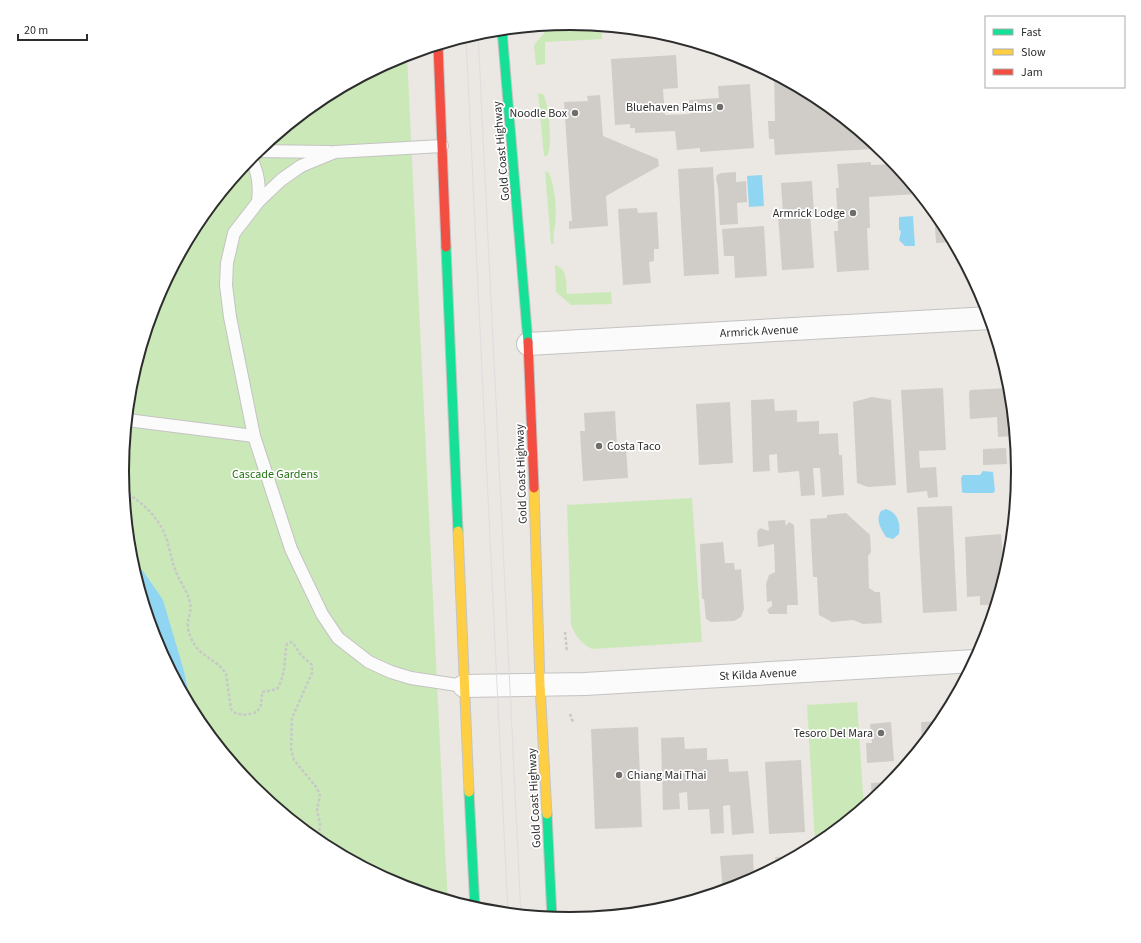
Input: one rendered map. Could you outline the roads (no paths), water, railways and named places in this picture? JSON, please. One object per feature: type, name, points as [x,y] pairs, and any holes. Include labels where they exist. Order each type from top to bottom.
[{"type":"highway","name":"Gold Coast Highway","points":[[502,35],[524,271],[539,616],[540,685],[552,912]]},
{"type":"highway","points":[[438,50],[464,686],[475,903]]},
{"type":"street","name":"Armrick Avenue","points":[[528,344],[984,318]]},
{"type":"street","name":"St Kilda Avenue","points":[[464,686],[540,685],[969,661]]},
{"type":"lane","points":[[267,151],[335,152],[442,146]]},
{"type":"lane","points":[[335,152],[301,166],[282,180],[258,202],[234,233],[227,263],[226,285],[230,317],[254,436],[291,550],[322,614],[338,638],[369,662],[391,672],[412,678],[464,686]]},
{"type":"lane","points":[[253,164],[258,175],[260,187],[258,202]]},
{"type":"lane","points":[[132,421],[254,436]]},
{"type":"water","points":[[762,175],[764,206],[749,207],[747,176]]},
{"type":"water","points":[[913,216],[915,246],[905,246],[899,240],[901,232],[899,229],[899,217]]},
{"type":"water","points":[[983,471],[993,472],[995,491],[993,493],[962,492],[961,478],[963,475],[980,475]]},
{"type":"water","points":[[886,509],[890,510],[895,515],[899,522],[899,534],[893,539],[886,537],[879,521],[881,511]]},
{"type":"water","points":[[140,569],[143,571],[163,600],[184,671],[189,693],[175,667],[152,613]]},
{"type":"tram line","points":[[478,39],[521,910]]},
{"type":"tram line","points":[[466,42],[508,908]]},
{"type":"place","name":"Bluehaven Palms","points":[[720,107]]},
{"type":"place","name":"Noodle Box","points":[[575,113]]},
{"type":"place","name":"Armrick Lodge","points":[[853,213]]},
{"type":"place","name":"Costa Taco","points":[[599,446]]},
{"type":"place","name":"Tesoro Del Mara","points":[[881,733]]},
{"type":"place","name":"Chiang Mai Thai","points":[[619,775]]},
{"type":"park label","name":"Cascade Gardens","points":[[275,474]]}]
